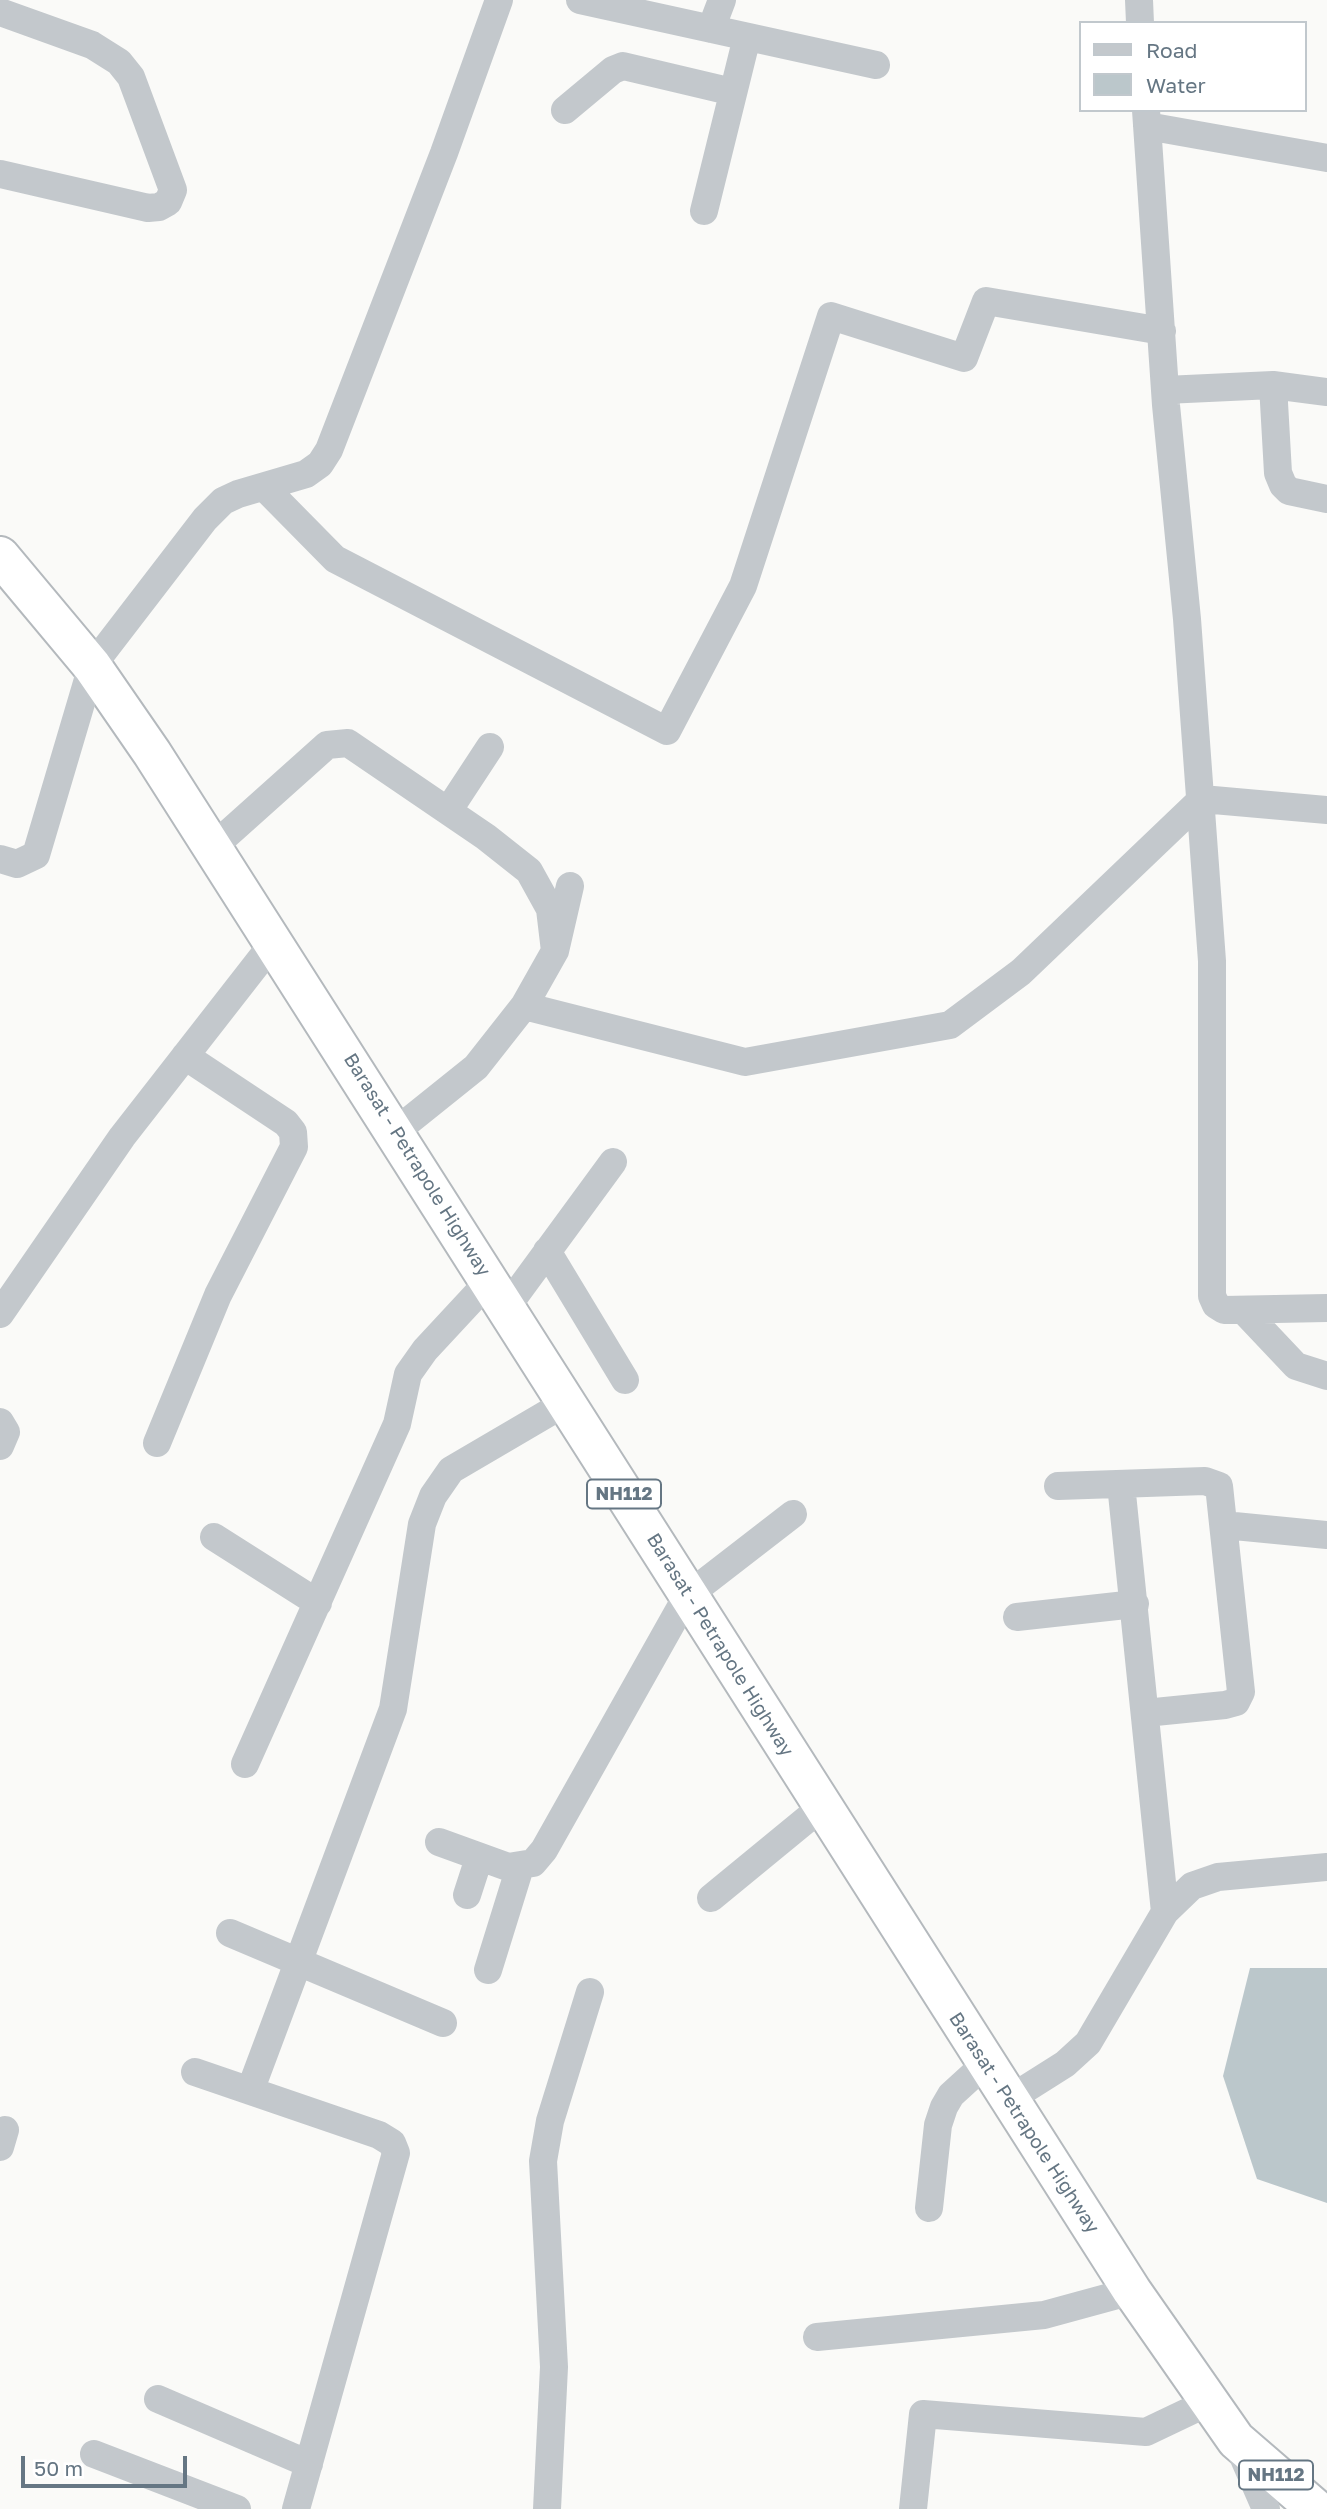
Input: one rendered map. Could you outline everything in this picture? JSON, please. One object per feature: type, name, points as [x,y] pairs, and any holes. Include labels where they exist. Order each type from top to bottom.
[{"type":"highway","name":"Barasat - Petrapole Highway","points":[[0,556],[92,666],[213,847],[567,1402],[687,1596],[1132,2291],[1236,2440],[1316,2509]]},
{"type":"street","points":[[580,0],[876,65]]},
{"type":"street","points":[[711,29],[722,0]]},
{"type":"street","points":[[1139,0],[1140,21]]},
{"type":"street","points":[[0,859],[17,864],[29,861],[41,846],[92,666],[205,519],[223,501],[306,474],[320,464],[328,450],[444,153],[494,1]]},
{"type":"street","points":[[0,12],[92,45],[119,62],[131,77],[173,190],[168,202],[159,207],[148,208],[0,174]]},
{"type":"street","points":[[704,211],[747,37]]},
{"type":"street","points":[[565,110],[613,69],[623,66],[733,92]]},
{"type":"street","points":[[1327,158],[1147,118],[1166,390],[1202,799],[1212,961],[1212,1296],[1216,1305],[1224,1310],[1327,1308]]},
{"type":"street","points":[[264,487],[335,559],[667,731],[743,586],[831,316],[964,358],[986,301],[1162,331]]},
{"type":"street","points":[[1166,390],[1273,385],[1327,392]]},
{"type":"street","points":[[1273,385],[1278,473],[1283,485],[1289,491],[1327,499]]},
{"type":"street","points":[[213,847],[327,746],[339,742],[361,750],[529,871],[550,909],[555,951]]},
{"type":"street","points":[[448,811],[490,747]]},
{"type":"street","points":[[524,1006],[745,1062],[950,1025],[1021,972],[1202,799],[1327,810]]},
{"type":"street","points":[[395,1132],[475,1067],[524,1006],[555,951],[570,886]]},
{"type":"street","points":[[0,1314],[122,1137],[274,942]]},
{"type":"street","points":[[157,1443],[218,1295],[294,1147],[293,1132],[286,1123],[185,1056]]},
{"type":"street","points":[[245,1764],[397,1424],[408,1374],[425,1350],[498,1294],[547,1251],[613,1162]]},
{"type":"street","points":[[547,1251],[625,1380]]},
{"type":"street","points":[[1244,1311],[1296,1366],[1327,1376]]},
{"type":"street","points":[[250,2091],[301,1962],[393,1709],[422,1524],[433,1496],[451,1470],[567,1402]]},
{"type":"street","points":[[0,1422],[6,1432],[0,1446]]},
{"type":"street","points":[[1058,1486],[1214,1482],[1219,1486],[1241,1692],[1236,1702],[1225,1705],[1144,1713]]},
{"type":"street","points":[[1121,1484],[1165,1912]]},
{"type":"street","points":[[439,1842],[479,1858],[520,1867],[533,1863],[544,1850],[687,1596],[793,1514]]},
{"type":"street","points":[[1224,1525],[1327,1535]]},
{"type":"street","points":[[214,1537],[318,1603]]},
{"type":"street","points":[[1017,1617],[1135,1604]]},
{"type":"street","points":[[711,1898],[823,1806]]},
{"type":"street","points":[[467,1895],[479,1858]]},
{"type":"street","points":[[488,1970],[520,1867]]},
{"type":"street","points":[[1008,2100],[1065,2064],[1088,2043],[1165,1912],[1192,1886],[1218,1877],[1327,1867]]},
{"type":"street","points":[[230,1933],[443,2023]]},
{"type":"street","points":[[547,2509],[554,2367],[543,2161],[550,2121],[590,1992]]},
{"type":"street","points":[[929,2208],[938,2125],[944,2107],[951,2095],[985,2064]]},
{"type":"street","points":[[195,2072],[379,2136],[392,2143],[396,2153],[296,2509]]},
{"type":"street","points":[[817,2337],[1044,2315],[1132,2291]]},
{"type":"street","points":[[158,2399],[309,2464]]},
{"type":"street","points":[[914,2509],[923,2414],[1146,2432],[1209,2402]]},
{"type":"street","points":[[1236,2440],[1266,2509]]},
{"type":"street","points":[[94,2454],[237,2509]]},
{"type":"water","points":[[1250,1968],[1327,1968],[1327,2203],[1257,2179],[1223,2076]]}]
